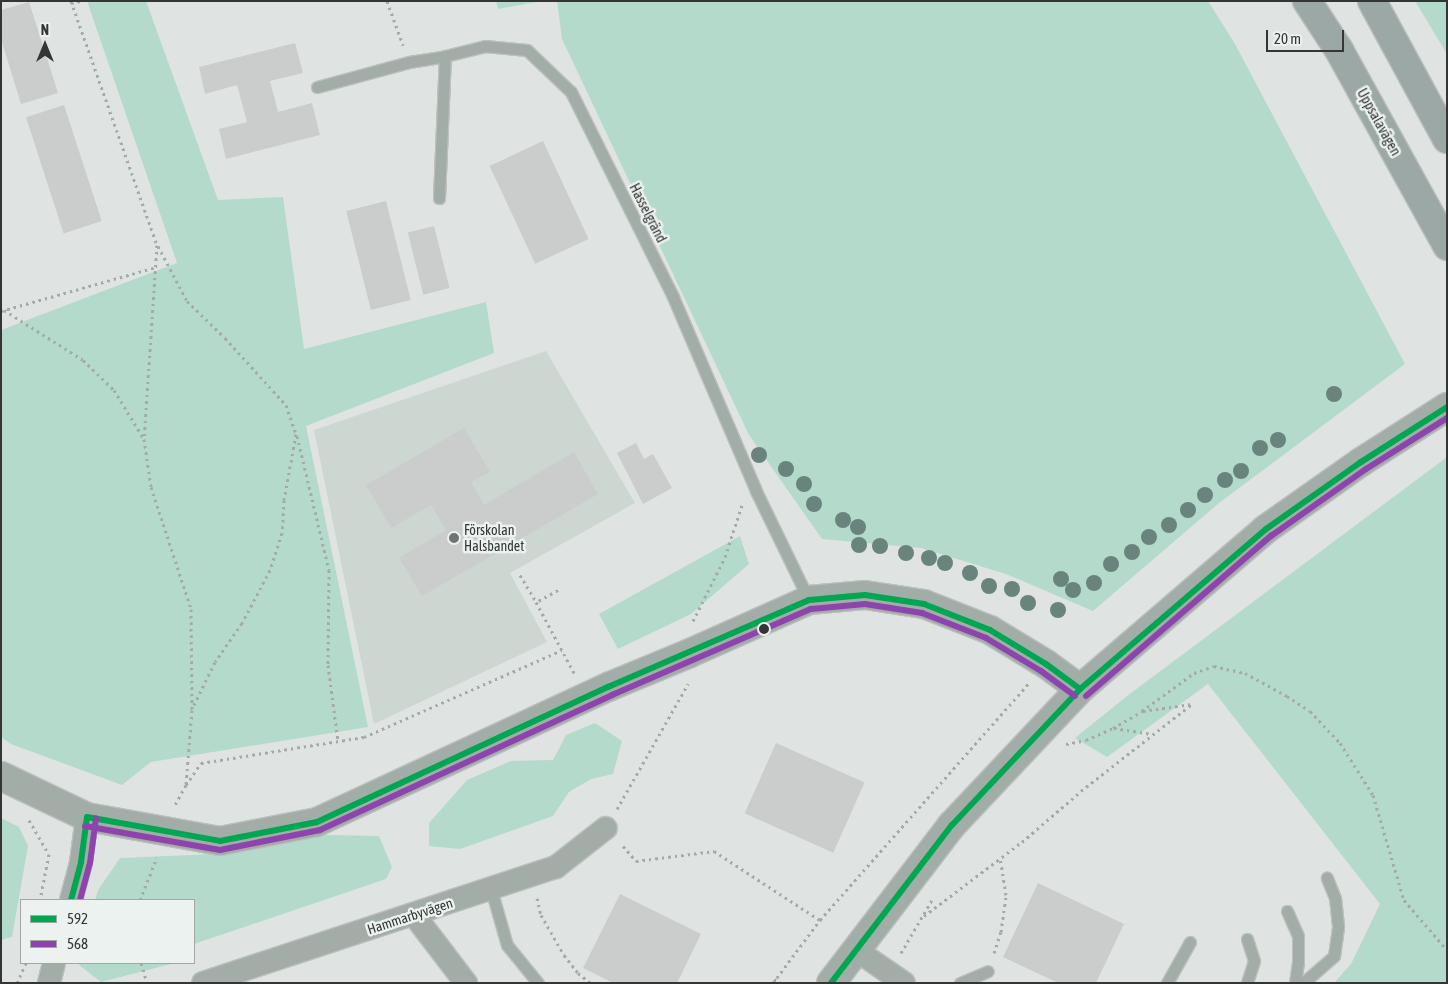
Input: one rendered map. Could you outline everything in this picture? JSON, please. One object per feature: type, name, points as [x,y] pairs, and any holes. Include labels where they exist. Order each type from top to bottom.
[{"type":"highway","name":"Uppsalavägen","points":[[1307,1],[1339,50],[1447,246]]},
{"type":"highway","points":[[1372,1],[1447,139]]},
{"type":"street","points":[[831,983],[952,825],[1080,689],[1266,529],[1360,462],[1447,407]]},
{"type":"street","points":[[1,776],[87,817],[220,841],[317,822],[608,687],[689,641],[809,600],[865,595],[924,604],[990,630],[1046,664],[1080,689]]},
{"type":"street","points":[[71,899],[81,862],[87,817]]},
{"type":"street","name":"Hammarbyvägen","points":[[203,983],[556,867],[606,828]]},
{"type":"street","points":[[414,915],[466,983]]},
{"type":"street","points":[[856,950],[897,977]]},
{"type":"street","points":[[49,983],[54,964]]},
{"type":"lane","name":"Hasselgränd","points":[[317,87],[409,62],[445,56],[485,46],[527,50],[571,92],[673,297],[756,491],[809,600]]},
{"type":"lane","points":[[438,198],[445,56]]},
{"type":"lane","points":[[1302,983],[1334,956],[1338,926],[1335,898],[1327,878]]},
{"type":"lane","points":[[491,889],[507,945],[538,983]]},
{"type":"lane","points":[[1287,911],[1298,936],[1295,983]]},
{"type":"lane","points":[[1246,939],[1254,961],[1248,983]]},
{"type":"lane","points":[[1167,983],[1190,942]]},
{"type":"lane","points":[[960,983],[988,972]]},
{"type":"path","points":[[81,1],[71,2],[157,245],[187,301],[225,338],[286,405],[296,434],[329,570],[328,666],[338,740]]},
{"type":"path","points":[[387,1],[409,62]]},
{"type":"path","points":[[157,245],[144,439],[151,487],[191,609],[192,710],[186,786]]},
{"type":"path","points":[[2,311],[156,267]]},
{"type":"path","points":[[2,311],[83,360],[114,390],[144,439]]},
{"type":"path","points":[[192,710],[215,662],[242,623],[270,570],[282,533],[284,500],[296,434]]},
{"type":"path","points":[[744,498],[725,557],[703,604],[689,641],[697,668],[606,828],[636,860],[714,851],[820,920]]},
{"type":"path","points":[[520,575],[576,676]]},
{"type":"path","points":[[536,602],[558,590]]},
{"type":"path","points":[[174,808],[201,763],[364,737],[562,650]]},
{"type":"path","points":[[781,983],[774,981],[820,920],[1046,664]]},
{"type":"path","points":[[1058,746],[1086,740],[1113,728],[1142,711],[1194,673],[1214,666],[1245,673],[1310,711],[1340,743],[1373,794],[1404,900],[1447,950]]},
{"type":"path","points":[[1020,678],[1028,684]]},
{"type":"path","points":[[923,917],[1000,858],[1080,791],[1192,704],[1142,711]]},
{"type":"path","points":[[1113,728],[1153,734]]},
{"type":"path","points":[[22,815],[29,820],[49,854],[40,899]]},
{"type":"path","points":[[140,899],[159,852]]},
{"type":"path","points":[[988,972],[1001,932],[1006,895],[1000,858]]},
{"type":"path","points":[[532,875],[541,915],[564,955],[578,973],[591,983]]},
{"type":"path","points":[[897,977],[937,890]]},
{"type":"path","points":[[17,983],[26,964]]},
{"type":"path","points":[[141,964],[147,983]]},
{"type":"shaded area","name":"Förskolan Halsbandet","points":[[546,351],[635,503],[510,573],[547,642],[374,724],[314,430]]},
{"type":"green space","points":[[87,1],[146,1],[218,200],[283,197],[304,349],[486,302],[494,353],[306,426],[368,727],[151,762],[122,785],[11,744],[1,737],[1,330],[177,263]]},
{"type":"green space","points":[[496,1],[541,1],[498,9]]},
{"type":"green space","points":[[557,1],[1208,1],[1235,44],[1405,364],[1219,503],[1093,611],[1006,574],[921,548],[822,539],[749,435],[562,39]]},
{"type":"green space","points":[[1415,1],[1447,1],[1447,54]]},
{"type":"green space","points":[[1447,457],[1447,983],[1334,983],[1351,964],[1380,904],[1208,684],[1107,757],[1075,738],[1127,696]]},
{"type":"green space","points":[[740,536],[749,564],[691,614],[618,649],[599,614]]},
{"type":"green space","points":[[595,723],[622,741],[613,774],[591,779],[569,792],[553,816],[460,849],[429,846],[429,823],[467,780],[511,761],[553,760],[566,735]]},
{"type":"green space","points":[[1,818],[19,827],[28,846],[12,937],[1,940]]},
{"type":"green space","points":[[324,835],[379,836],[392,867],[386,879],[195,944],[195,899],[95,899],[98,890],[120,858],[237,853]]},
{"type":"green space","points":[[80,964],[171,964],[101,982]]},
{"type":"building","points":[[29,2],[58,93],[21,104],[1,39],[1,10]]},
{"type":"building","points":[[295,43],[303,73],[270,81],[278,112],[312,103],[320,135],[226,159],[219,129],[247,122],[237,85],[205,94],[199,67]]},
{"type":"building","points":[[64,105],[102,221],[64,233],[26,117]]},
{"type":"building","points":[[543,141],[589,239],[535,264],[490,166]]},
{"type":"building","points":[[386,201],[411,300],[371,310],[346,211]]},
{"type":"building","points":[[434,226],[449,288],[423,295],[408,233]]},
{"type":"building","points":[[464,428],[490,472],[471,482],[484,505],[574,452],[598,494],[422,596],[399,558],[446,530],[431,505],[391,528],[366,485]]},
{"type":"building","points":[[636,443],[644,459],[653,454],[672,488],[643,504],[617,453]]},
{"type":"building","points":[[776,743],[865,782],[833,853],[745,813]]},
{"type":"building","points":[[1038,883],[1124,924],[1096,983],[1058,983],[1003,957]]},
{"type":"building","points":[[620,894],[701,934],[677,983],[613,983],[583,968]]},
{"type":"transit line","name":"592","points":[[831,983],[952,825],[1080,689],[1266,529],[1361,462],[1447,407]]},
{"type":"transit line","name":"568","points":[[1086,696],[1271,536],[1366,469],[1447,418]]},
{"type":"transit line","name":"592","points":[[87,817],[220,841],[317,822],[608,687],[809,600],[865,595],[924,604],[990,630],[1046,664],[1080,689]]},
{"type":"transit line","name":"568","points":[[85,826],[220,850],[320,830],[612,695],[811,609],[865,604],[922,613],[986,638],[1041,671],[1075,696]]},
{"type":"transit line","name":"592","points":[[71,899],[81,862],[87,817]]},
{"type":"transit line","name":"568","points":[[80,899],[90,863],[96,818]]},
{"type":"place","name":"Förskolan Halsbandet","points":[[454,538]]}]
